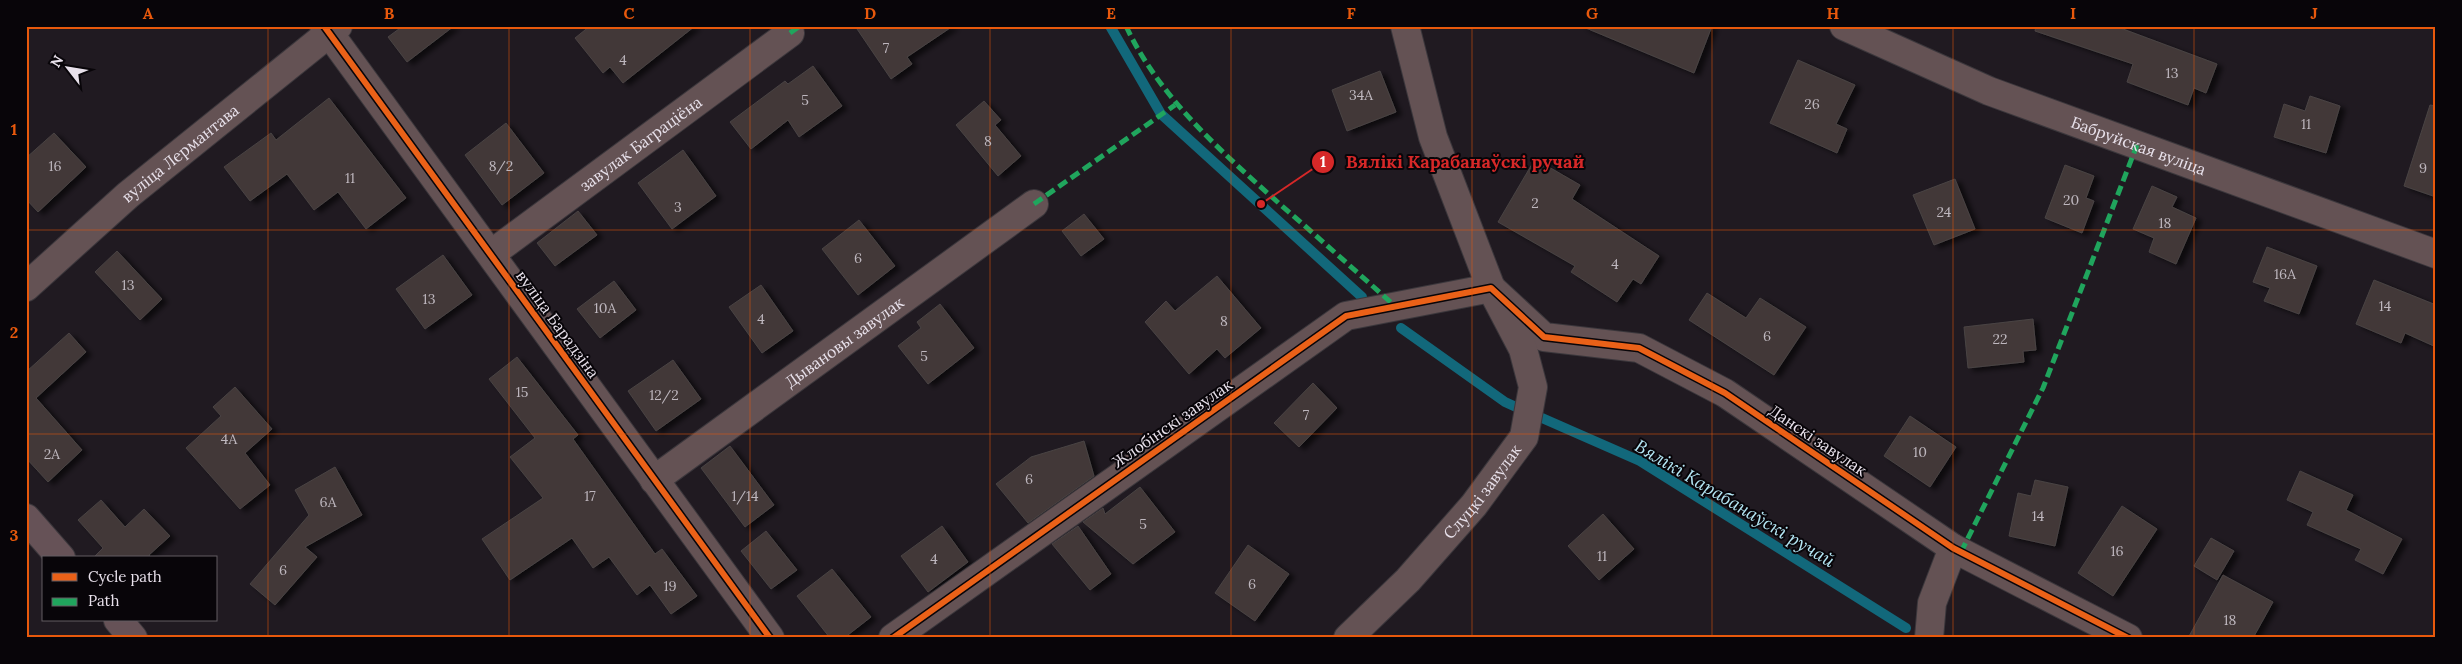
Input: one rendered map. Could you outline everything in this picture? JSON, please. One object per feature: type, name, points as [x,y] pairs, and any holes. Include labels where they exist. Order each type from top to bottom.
[{"type":"main road","points":[[26,518],[60,556]]},
{"type":"main road","points":[[120,622],[133,638]]},
{"type":"street","points":[[1405,26],[1433,136],[1491,288]]},
{"type":"street","name":"Бабруйская вуліца","points":[[1844,26],[1989,91],[2436,254]]},
{"type":"street","name":"вуліца Барадзіна","points":[[330,28],[654,480],[770,638]]},
{"type":"street","name":"вуліца Лермантава","points":[[26,287],[128,195],[330,28]]},
{"type":"street","name":"завулак Баграціёна","points":[[491,254],[790,33]]},
{"type":"street","name":"Дывановы завулак","points":[[654,480],[1034,204]]},
{"type":"street","name":"Данскі завулак","points":[[1491,288],[1544,337],[1639,348],[1725,393],[1953,548],[2128,638]]},
{"type":"street","name":"Жлобінскі завулак","points":[[893,638],[1346,316],[1491,288]]},
{"type":"street","name":"Слуцкі завулак","points":[[1348,638],[1408,580],[1474,505],[1524,437],[1533,387],[1523,349],[1491,288]]},
{"type":"street","points":[[1929,638],[1932,603],[1953,548]]},
{"type":"building","points":[[403,26],[454,26],[407,62],[388,37]]},
{"type":"building","points":[[590,26],[695,26],[623,83],[610,67],[603,73],[575,38]]},
{"type":"building","points":[[855,26],[953,26],[907,57],[912,64],[891,79]]},
{"type":"building","points":[[1581,26],[1712,26],[1694,73]]},
{"type":"building","points":[[2036,26],[2115,26],[2217,64],[2206,93],[2194,88],[2188,105],[2127,82],[2133,64],[2035,31]]},
{"type":"building","points":[[1798,60],[1855,85],[1836,124],[1847,129],[1837,153],[1770,123]]},
{"type":"building","points":[[813,66],[842,106],[799,137],[788,120],[751,149],[730,122],[785,81],[788,84]]},
{"type":"building","points":[[1380,71],[1396,112],[1347,131],[1332,90]]},
{"type":"building","points":[[2310,96],[2340,106],[2326,153],[2274,137],[2284,104],[2305,111]]},
{"type":"building","points":[[329,98],[406,198],[366,229],[338,192],[314,210],[287,174],[250,201],[224,167],[271,133],[276,140]]},
{"type":"building","points":[[984,101],[1001,120],[995,125],[1021,156],[998,176],[956,125]]},
{"type":"building","points":[[2430,105],[2436,106],[2436,197],[2404,186]]},
{"type":"building","points":[[506,123],[544,173],[502,205],[465,155]]},
{"type":"building","points":[[54,133],[86,167],[38,212],[26,199],[26,158]]},
{"type":"building","points":[[683,150],[716,196],[672,229],[638,183]]},
{"type":"building","points":[[1535,159],[1580,185],[1572,199],[1659,256],[1641,284],[1633,279],[1617,302],[1571,272],[1575,266],[1498,222]]},
{"type":"building","points":[[2065,165],[2094,176],[2086,198],[2094,201],[2082,233],[2045,218]]},
{"type":"building","points":[[1955,179],[1975,229],[1934,245],[1913,195]]},
{"type":"building","points":[[2152,186],[2177,197],[2172,207],[2196,218],[2176,264],[2149,252],[2154,238],[2133,229]]},
{"type":"building","points":[[578,211],[597,235],[555,266],[537,243]]},
{"type":"building","points":[[1084,214],[1104,239],[1081,256],[1062,231]]},
{"type":"building","points":[[859,220],[895,266],[858,295],[822,249]]},
{"type":"building","points":[[2267,247],[2317,266],[2299,314],[2264,301],[2270,288],[2253,282]]},
{"type":"building","points":[[117,251],[162,299],[140,320],[95,272]]},
{"type":"building","points":[[443,255],[472,295],[425,329],[396,289]]},
{"type":"building","points":[[1217,276],[1261,328],[1225,358],[1217,349],[1189,374],[1145,322],[1166,301],[1175,311]]},
{"type":"building","points":[[2374,280],[2436,305],[2436,347],[2405,333],[2401,343],[2356,324]]},
{"type":"building","points":[[614,281],[636,310],[600,338],[577,309]]},
{"type":"building","points":[[761,285],[793,331],[762,353],[729,307]]},
{"type":"building","points":[[1707,293],[1746,318],[1760,298],[1806,327],[1774,375],[1689,320]]},
{"type":"building","points":[[940,304],[974,348],[928,384],[898,346],[921,328],[917,322]]},
{"type":"building","points":[[2033,319],[2036,350],[2023,351],[2024,362],[1968,368],[1964,327]]},
{"type":"building","points":[[69,333],[86,352],[36,398],[82,450],[48,482],[26,458],[26,372]]},
{"type":"building","points":[[517,357],[578,435],[573,439],[655,554],[662,549],[697,596],[671,614],[650,585],[637,595],[609,557],[593,568],[572,538],[510,580],[482,539],[543,498],[510,457],[535,438],[489,379]]},
{"type":"building","points":[[673,360],[701,399],[656,431],[628,391]]},
{"type":"building","points":[[1313,383],[1337,408],[1299,447],[1274,423]]},
{"type":"building","points":[[235,387],[272,429],[245,453],[270,485],[240,509],[186,448],[221,416],[213,407]]},
{"type":"building","points":[[1910,416],[1956,447],[1930,487],[1884,456]]},
{"type":"building","points":[[1084,441],[1094,476],[1028,523],[996,484],[1031,457]]},
{"type":"building","points":[[730,446],[774,505],[745,527],[701,468]]},
{"type":"building","points":[[335,467],[362,515],[305,547],[317,557],[275,605],[250,584],[309,515],[295,490]]},
{"type":"building","points":[[2300,471],[2353,495],[2346,510],[2402,539],[2383,574],[2355,560],[2361,549],[2307,525],[2313,512],[2287,500]]},
{"type":"building","points":[[2035,480],[2068,487],[2055,546],[2009,536],[2018,493],[2031,496]]},
{"type":"building","points":[[1140,487],[1175,532],[1133,564],[1083,522],[1103,508],[1105,514]]},
{"type":"building","points":[[101,500],[125,527],[144,509],[170,536],[150,556],[95,556],[103,548],[78,520]]},
{"type":"building","points":[[2122,506],[2157,529],[2113,596],[2078,573]]},
{"type":"building","points":[[1603,514],[1634,549],[1599,580],[1568,546]]},
{"type":"building","points":[[942,526],[968,562],[928,592],[901,556]]},
{"type":"building","points":[[1078,526],[1111,574],[1090,590],[1052,544]]},
{"type":"building","points":[[766,531],[797,570],[771,589],[741,551]]},
{"type":"building","points":[[2211,538],[2234,551],[2217,580],[2194,566]]},
{"type":"building","points":[[1248,545],[1289,574],[1255,621],[1215,593]]},
{"type":"building","points":[[832,569],[871,617],[844,638],[830,638],[797,596]]},
{"type":"building","points":[[2223,575],[2273,602],[2253,638],[2188,638]]},
{"type":"waterway","name":"Вялікі Карабанаўскі ручай","points":[[1110,26],[1161,114],[1362,297]]},
{"type":"waterway","name":"Вялікі Карабанаўскі ручай","points":[[1401,328],[1505,402],[1516,407]]},
{"type":"waterway","name":"Вялікі Карабанаўскі ручай","points":[[1542,418],[1640,461],[1906,628]]},
{"type":"marked path","points":[[790,33],[800,26]]},
{"type":"marked path","points":[[1126,26],[1140,53],[1156,77],[1195,124],[1238,166],[1396,307]]},
{"type":"marked path","points":[[1034,204],[1175,105]]},
{"type":"marked path","points":[[1961,552],[2043,388],[2137,145]]},
{"type":"cycle path","points":[[324,26],[770,638]]},
{"type":"cycle path","points":[[893,638],[1346,316],[1491,288],[1544,337],[1639,348],[1725,393],[1953,548],[2128,638]]},
{"type":"place","name":"Вялікі Карабанаўскі ручай","points":[[1261,204]]}]
